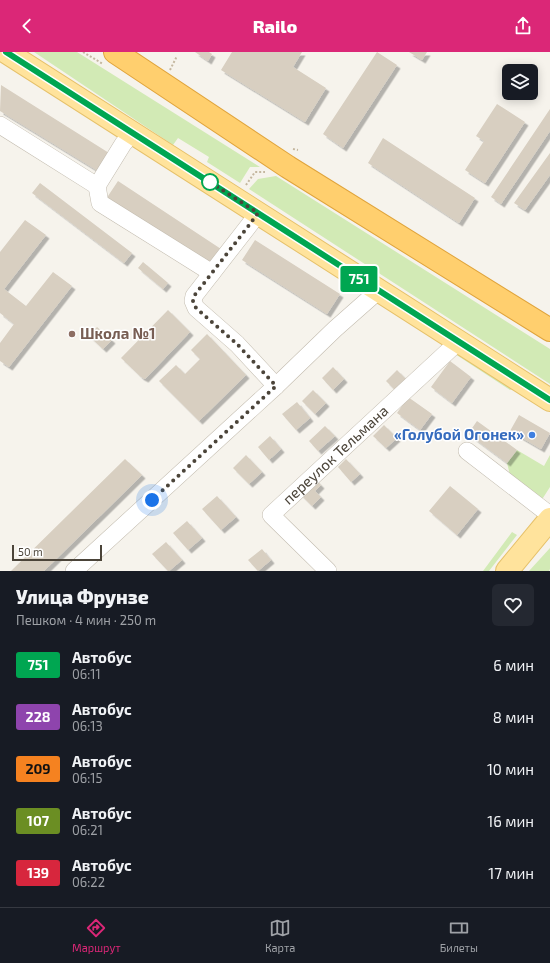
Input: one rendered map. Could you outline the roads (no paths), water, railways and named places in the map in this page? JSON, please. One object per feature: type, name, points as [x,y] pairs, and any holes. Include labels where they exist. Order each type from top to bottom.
[{"type":"highway","points":[[115,52],[288,167],[550,330]]},
{"type":"main road","points":[[6,52],[550,400]]},
{"type":"main road","points":[[507,571],[550,519]]},
{"type":"street","points":[[1,127],[97,186]]},
{"type":"street","points":[[133,132],[123,144],[97,186],[100,203],[212,273]]},
{"type":"street","points":[[258,213],[194,296],[193,301],[196,308],[237,344],[276,386]]},
{"type":"street","points":[[74,571],[378,291]]},
{"type":"street","name":"переулок Тельмана","points":[[328,571],[271,515],[458,342]]},
{"type":"street","points":[[467,450],[550,515]]},
{"type":"place","name":"Школа №1","points":[[72,334]]},
{"type":"place","name":"«Голубой Огонек»","points":[[532,435]]}]
